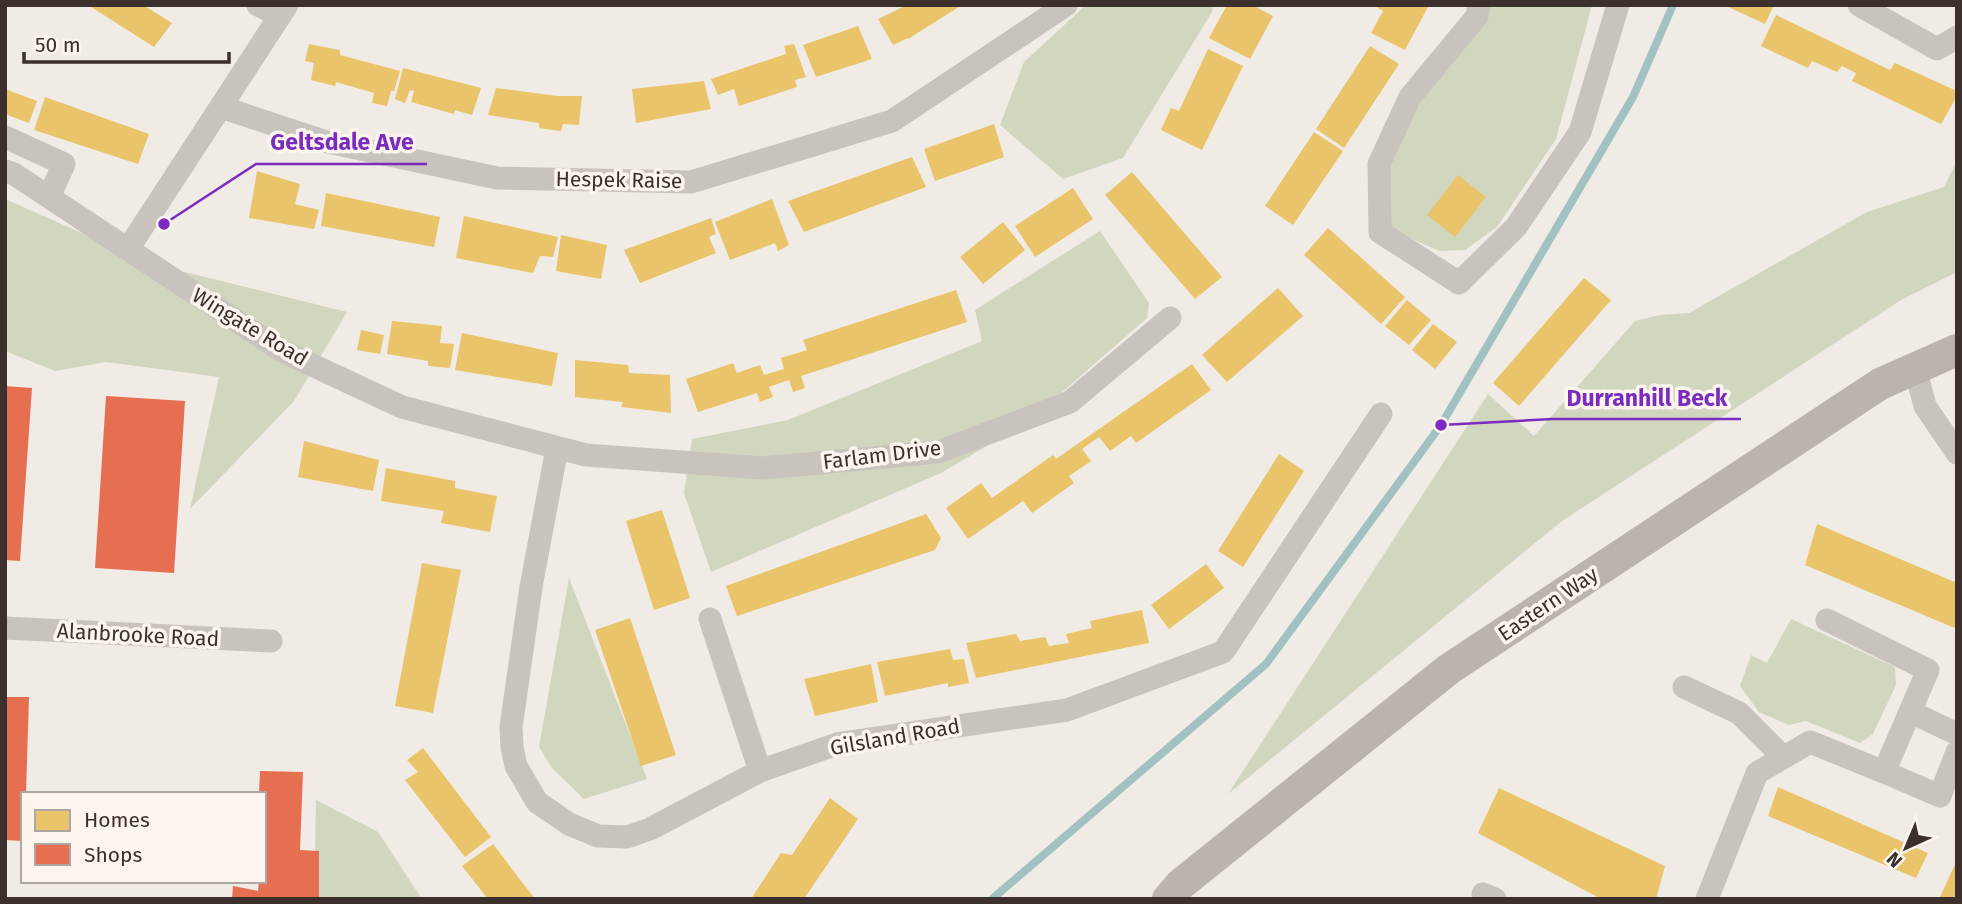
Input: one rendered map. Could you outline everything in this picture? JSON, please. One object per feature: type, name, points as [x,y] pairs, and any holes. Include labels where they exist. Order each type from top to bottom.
[{"type":"street","points":[[128,249],[283,11],[258,5]]},
{"type":"street","name":"Hespek Raise","points":[[221,107],[323,141],[497,178],[691,181],[892,121],[1066,5]]},
{"type":"street","points":[[1479,5],[1477,16],[1410,97],[1379,164],[1380,232],[1459,283],[1516,227],[1580,132],[1618,5]]},
{"type":"street","points":[[1859,5],[1937,48],[1957,37]]},
{"type":"street","points":[[5,137],[64,163],[49,197]]},
{"type":"street","name":"Wingate Road","points":[[5,171],[49,197],[282,351],[402,407],[557,448]]},
{"type":"street","name":"Farlam Drive","points":[[557,448],[586,455],[763,468],[938,452],[1070,402],[1170,318]]},
{"type":"street","name":"Eastern Way","points":[[1168,899],[1181,884],[1449,669],[1880,384],[1957,350]]},
{"type":"street","points":[[1915,368],[1925,406],[1957,453]]},
{"type":"street","name":"Gilsland Road","points":[[557,448],[531,587],[511,727],[512,747],[516,766],[537,802],[569,824],[598,836],[627,837],[650,829],[760,771],[836,744],[1067,710],[1223,652],[1381,414]]},
{"type":"street","points":[[710,620],[760,771]]},
{"type":"street","points":[[1827,620],[1928,670],[1884,772]]},
{"type":"street","name":"Alanbrooke Road","points":[[5,628],[271,641]]},
{"type":"street","points":[[1684,687],[1739,713],[1783,757]]},
{"type":"street","points":[[1911,712],[1957,733]]},
{"type":"street","points":[[1707,899],[1757,773],[1783,757],[1810,742],[1941,796],[1957,752]]},
{"type":"green space","points":[[1086,5],[1213,5],[1212,12],[1123,158],[1063,179],[1000,125],[1024,62]]},
{"type":"green space","points":[[1484,5],[1592,5],[1556,139],[1497,227],[1465,250],[1439,251],[1382,223],[1378,183],[1401,122]]},
{"type":"green space","points":[[1957,160],[1957,272],[1901,300],[1562,521],[1228,794],[1488,394],[1534,436],[1635,321],[1659,315],[1689,313],[1867,212],[1944,187]]},
{"type":"green space","points":[[5,199],[152,264],[347,312],[294,401],[190,509],[219,377],[106,362],[55,371],[5,351]]},
{"type":"green space","points":[[1100,231],[1149,303],[1147,318],[1028,422],[941,473],[711,572],[684,493],[692,439],[788,420],[982,341],[975,310]]},
{"type":"green space","points":[[569,578],[647,779],[584,799],[552,768],[539,747]]},
{"type":"green space","points":[[1791,619],[1895,667],[1896,685],[1873,734],[1860,743],[1806,721],[1789,725],[1759,712],[1740,686],[1751,655],[1767,663]]},
{"type":"green space","points":[[316,800],[378,832],[422,899],[314,899]]},
{"type":"building: Homes","points":[[88,5],[143,5],[172,23],[154,47]]},
{"type":"building: Homes","points":[[907,5],[962,5],[908,39],[893,45],[878,19]]},
{"type":"building: Homes","points":[[1227,5],[1252,5],[1273,16],[1250,59],[1209,38]]},
{"type":"building: Homes","points":[[1373,5],[1429,5],[1405,50],[1371,33],[1383,11]]},
{"type":"building: Homes","points":[[1724,5],[1774,5],[1765,24]]},
{"type":"building: Homes","points":[[1776,15],[1890,70],[1895,63],[1957,91],[1957,96],[1941,124],[1852,81],[1856,73],[1842,66],[1837,72],[1812,61],[1808,68],[1761,46]]},
{"type":"building: Homes","points":[[858,26],[872,59],[816,77],[803,45]]},
{"type":"building: Homes","points":[[309,44],[340,50],[340,55],[400,71],[387,106],[372,103],[374,93],[336,82],[335,86],[311,80],[314,63],[305,61]]},
{"type":"building: Homes","points":[[794,44],[806,77],[795,80],[797,87],[739,106],[734,89],[718,95],[711,79],[786,54],[784,46]]},
{"type":"building: Homes","points":[[1370,46],[1399,64],[1344,148],[1316,129]]},
{"type":"building: Homes","points":[[1208,49],[1243,66],[1202,150],[1161,130],[1171,108],[1179,111]]},
{"type":"building: Homes","points":[[403,68],[481,88],[472,115],[455,110],[454,114],[411,102],[414,91],[410,90],[405,103],[395,99]]},
{"type":"building: Homes","points":[[704,81],[711,109],[636,123],[632,89]]},
{"type":"building: Homes","points":[[496,88],[557,96],[582,96],[579,125],[563,124],[561,131],[539,128],[539,123],[488,115]]},
{"type":"building: Homes","points":[[5,89],[37,101],[29,123],[5,114]]},
{"type":"building: Homes","points":[[45,97],[149,134],[138,164],[34,130]]},
{"type":"building: Homes","points":[[994,124],[1004,157],[935,181],[924,149]]},
{"type":"building: Homes","points":[[1314,132],[1343,151],[1293,225],[1265,206]]},
{"type":"building: Homes","points":[[912,157],[926,187],[804,232],[788,201]]},
{"type":"building: Homes","points":[[257,171],[300,184],[295,204],[319,210],[314,229],[249,218]]},
{"type":"building: Homes","points":[[1132,172],[1222,277],[1195,299],[1105,195]]},
{"type":"building: Homes","points":[[1458,175],[1486,197],[1455,237],[1427,215]]},
{"type":"building: Homes","points":[[1073,188],[1093,219],[1035,257],[1015,226]]},
{"type":"building: Homes","points":[[326,193],[440,217],[434,247],[321,226]]},
{"type":"building: Homes","points":[[772,199],[789,245],[778,251],[775,243],[730,260],[715,222]]},
{"type":"building: Homes","points":[[464,216],[558,237],[553,257],[540,256],[533,273],[456,258]]},
{"type":"building: Homes","points":[[711,218],[716,234],[709,237],[716,253],[640,283],[624,250]]},
{"type":"building: Homes","points":[[1003,222],[1025,250],[983,284],[960,257]]},
{"type":"building: Homes","points":[[1328,228],[1405,297],[1381,324],[1304,255]]},
{"type":"building: Homes","points":[[561,235],[607,245],[601,279],[556,271]]},
{"type":"building: Homes","points":[[1584,278],[1611,300],[1519,406],[1493,383]]},
{"type":"building: Homes","points":[[1278,288],[1303,316],[1227,382],[1202,355]]},
{"type":"building: Homes","points":[[956,290],[967,322],[801,376],[805,388],[793,392],[789,380],[769,387],[773,397],[760,402],[757,393],[698,412],[686,379],[733,363],[737,373],[760,365],[764,375],[784,369],[781,358],[807,350],[803,340]]},
{"type":"building: Homes","points":[[1407,300],[1431,320],[1409,345],[1385,326]]},
{"type":"building: Homes","points":[[392,321],[442,326],[440,343],[454,344],[450,368],[428,366],[428,361],[387,354]]},
{"type":"building: Homes","points":[[1433,324],[1457,342],[1435,369],[1412,350]]},
{"type":"building: Homes","points":[[361,330],[384,335],[380,354],[357,350]]},
{"type":"building: Homes","points":[[462,333],[558,353],[552,386],[455,370]]},
{"type":"building: Homes","points":[[575,360],[628,365],[629,373],[670,375],[671,413],[621,407],[623,402],[575,397]]},
{"type":"building: Homes","points":[[1192,364],[1211,390],[1136,443],[1131,436],[1110,451],[1099,437],[1082,449],[1091,461],[1069,476],[1074,483],[1032,513],[1023,501],[968,539],[946,508],[981,483],[992,498],[1053,455],[1056,459]]},
{"type":"building: Homes","points":[[304,441],[379,460],[373,491],[298,477]]},
{"type":"building: Homes","points":[[1279,454],[1304,471],[1243,567],[1218,551]]},
{"type":"building: Homes","points":[[386,468],[455,481],[455,488],[497,496],[490,532],[441,523],[444,511],[381,501]]},
{"type":"building: Homes","points":[[662,510],[690,598],[654,610],[626,521]]},
{"type":"building: Homes","points":[[926,514],[941,538],[935,550],[737,616],[726,586]]},
{"type":"building: Homes","points":[[1817,524],[1957,583],[1957,629],[1805,565]]},
{"type":"building: Homes","points":[[422,563],[461,570],[433,713],[395,706]]},
{"type":"building: Homes","points":[[1206,564],[1224,588],[1169,629],[1151,605]]},
{"type":"building: Homes","points":[[1142,610],[1149,643],[976,678],[966,643],[1016,634],[1020,641],[1045,637],[1049,646],[1069,643],[1066,634],[1092,628],[1090,621]]},
{"type":"building: Homes","points":[[630,618],[676,755],[641,766],[595,630]]},
{"type":"building: Homes","points":[[950,649],[953,660],[964,659],[969,683],[948,687],[948,683],[885,696],[877,662]]},
{"type":"building: Homes","points":[[871,664],[878,702],[815,716],[804,679]]},
{"type":"building: Homes","points":[[423,748],[491,837],[465,857],[405,780],[418,772],[407,760]]},
{"type":"building: Homes","points":[[1778,787],[1928,853],[1916,878],[1768,816]]},
{"type":"building: Homes","points":[[1499,788],[1665,866],[1656,899],[1601,899],[1478,833]]},
{"type":"building: Homes","points":[[830,798],[858,819],[804,899],[751,899],[781,853],[792,855]]},
{"type":"building: Homes","points":[[493,844],[535,899],[488,899],[462,866]]},
{"type":"building: Homes","points":[[1957,860],[1957,899],[1939,899]]},
{"type":"building: Shops","points":[[5,386],[32,388],[20,561],[5,560]]},
{"type":"building: Shops","points":[[106,396],[185,401],[174,573],[95,568]]},
{"type":"building: Shops","points":[[5,697],[29,697],[26,792],[21,792],[21,841],[5,840]]},
{"type":"building: Shops","points":[[260,771],[303,772],[300,850],[319,851],[319,899],[232,899],[233,886],[258,891],[259,883],[266,883],[266,792],[259,792]]},
{"type":"waterway","points":[[992,899],[1266,664],[1441,425],[1633,97],[1673,5]]},
{"type":"place","name":"Geltsdale Ave","points":[[164,224]]},
{"type":"place","name":"Durranhill Beck","points":[[1441,425]]}]
